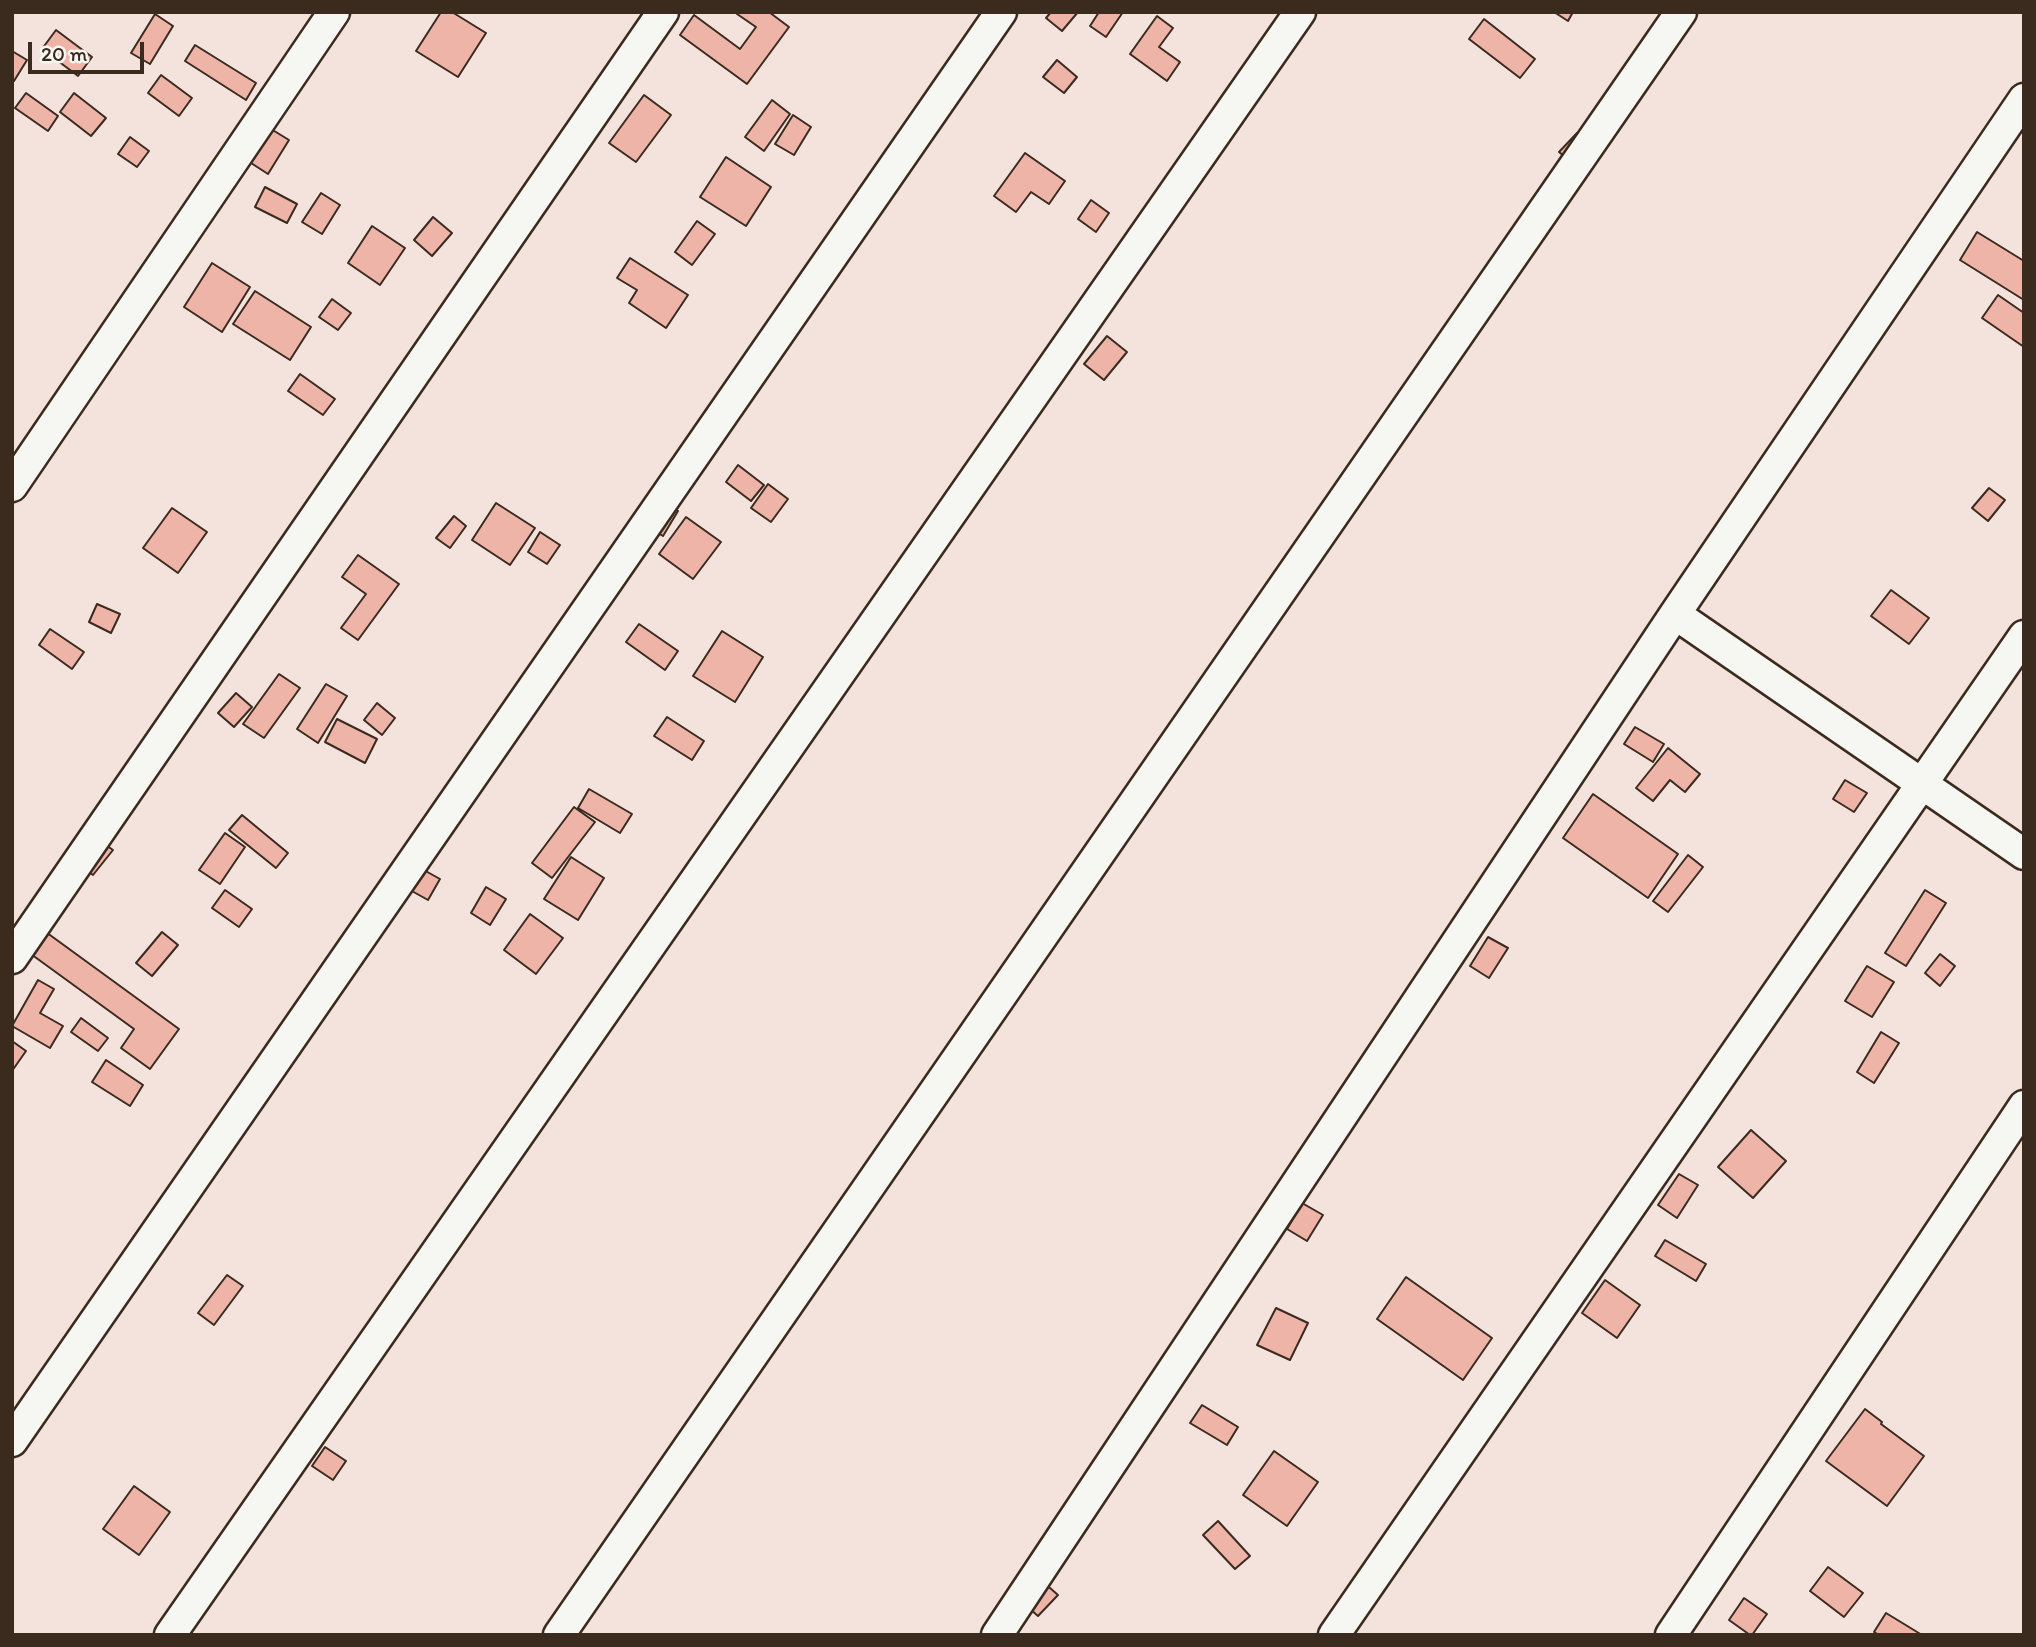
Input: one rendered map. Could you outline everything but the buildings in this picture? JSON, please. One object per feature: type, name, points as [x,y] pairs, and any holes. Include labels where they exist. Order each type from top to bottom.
[{"type":"street","points":[[12,486],[334,12]]},
{"type":"street","points":[[12,958],[663,12]]},
{"type":"street","points":[[12,1441],[1000,12]]},
{"type":"street","points":[[170,1635],[1300,12]]},
{"type":"street","points":[[559,1635],[1681,12]]},
{"type":"street","points":[[997,1635],[1675,614],[2023,100]]},
{"type":"street","points":[[1675,614],[2024,854]]},
{"type":"street","points":[[1334,1635],[2024,636]]},
{"type":"street","points":[[1671,1635],[2024,1106]]}]
